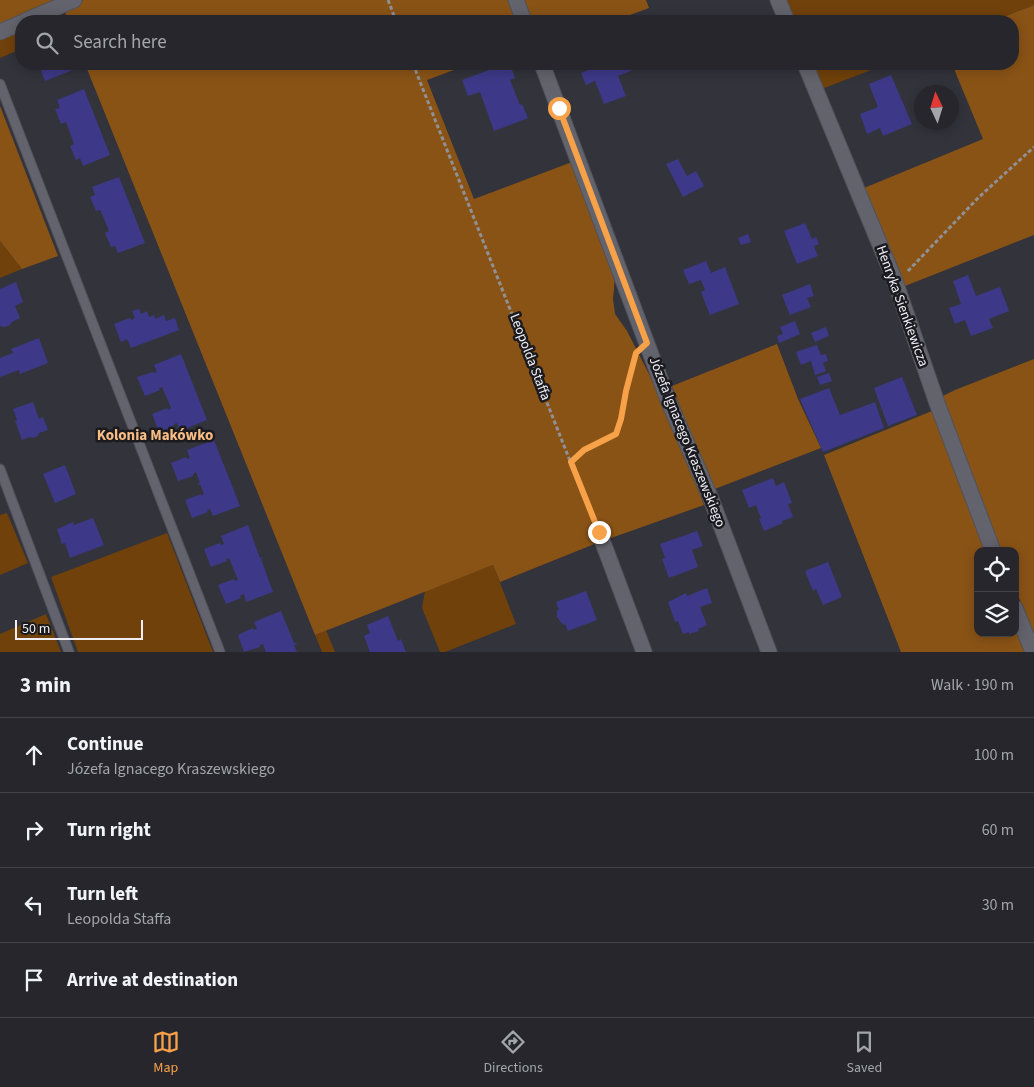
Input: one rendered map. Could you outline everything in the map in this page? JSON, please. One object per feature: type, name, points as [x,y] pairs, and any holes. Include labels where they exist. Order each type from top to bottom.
[{"type":"street","points":[[39,15],[74,0]]},
{"type":"street","points":[[516,0],[522,15]]},
{"type":"street","points":[[778,0],[784,15]]},
{"type":"street","points":[[0,32],[15,26]]},
{"type":"street","name":"Józefa Ignacego Kraszewskiego","points":[[544,70],[668,400],[711,499],[769,652]]},
{"type":"street","name":"Henryka Sienkiewicza","points":[[807,70],[895,281],[937,403],[991,547]]},
{"type":"street","points":[[599,532],[644,652]]},
{"type":"street","points":[[1019,618],[1033,652]]},
{"type":"lane","points":[[0,84],[220,652]]},
{"type":"lane","points":[[0,469],[69,652]]},
{"type":"path","points":[[388,0],[394,15]]},
{"type":"path","name":"Leopolda Staffa","points":[[415,70],[599,532]]},
{"type":"path","points":[[895,281],[913,266],[978,198],[1034,147]]},
{"type":"path","points":[[571,462],[584,450],[616,434],[636,353],[647,343]]},
{"type":"shaded area","points":[[0,0],[61,0],[26,15],[15,15],[15,20],[0,26]]},
{"type":"shaded area","points":[[83,0],[511,0],[517,15],[66,15],[65,12]]},
{"type":"shaded area","points":[[522,0],[646,0],[649,8],[630,15],[528,15]]},
{"type":"shaded area","points":[[783,0],[1034,0],[1034,5],[1008,15],[789,15]]},
{"type":"shaded area","points":[[1034,5],[1034,235],[905,286],[864,188],[983,139],[954,70],[1019,70],[1019,15],[1008,15]]},
{"type":"shaded area","points":[[15,30],[15,52],[0,58],[0,36]]},
{"type":"shaded area","points":[[87,70],[454,70],[427,80],[474,199],[572,162],[615,276],[613,299],[615,314],[627,331],[653,382],[674,428],[704,505],[597,543],[500,582],[493,565],[315,635]]},
{"type":"shaded area","points":[[811,70],[871,70],[819,90]]},
{"type":"shaded area","points":[[0,106],[58,256],[22,269],[0,241]]},
{"type":"shaded area","points":[[0,241],[22,269],[0,278]]},
{"type":"shaded area","points":[[777,344],[798,399],[821,448],[712,490],[672,386]]},
{"type":"shaded area","points":[[1034,359],[1034,635],[1019,598],[1019,547],[998,547],[939,398]]},
{"type":"shaded area","points":[[932,411],[986,547],[974,547],[974,637],[1019,637],[1019,629],[1028,652],[901,652],[824,455]]},
{"type":"shaded area","points":[[7,513],[28,563],[0,575],[0,515]]},
{"type":"shaded area","points":[[167,533],[213,652],[78,652],[51,577]]},
{"type":"shaded area","points":[[493,565],[516,624],[445,652],[440,652],[422,608],[425,591]]},
{"type":"shaded area","points":[[46,614],[61,652],[0,652],[0,634]]},
{"type":"shaded area","points":[[326,630],[335,652],[322,652],[315,635]]},
{"type":"building","points":[[40,70],[72,70],[45,81]]},
{"type":"building","points":[[489,70],[512,70],[515,78],[510,80],[520,105],[522,104],[528,118],[494,131],[480,92],[468,96],[462,80]]},
{"type":"building","points":[[588,70],[633,70],[618,76],[626,96],[604,104],[595,81],[586,85],[581,73]]},
{"type":"building","points":[[891,75],[912,124],[883,136],[880,128],[867,134],[860,114],[878,107],[869,84]]},
{"type":"building","points":[[84,89],[110,155],[83,166],[80,158],[76,160],[70,146],[74,144],[66,122],[61,124],[55,109],[60,108],[57,100]]},
{"type":"building","points":[[678,159],[687,176],[696,171],[704,186],[683,197],[666,164]]},
{"type":"building","points":[[119,177],[145,243],[118,253],[115,246],[111,247],[105,233],[109,231],[105,221],[100,210],[96,211],[90,197],[95,195],[92,187]]},
{"type":"building","points":[[805,223],[812,239],[816,237],[819,244],[814,246],[818,256],[797,264],[784,231]]},
{"type":"building","points":[[748,234],[751,242],[741,245],[738,238]]},
{"type":"building","points":[[706,261],[711,273],[725,267],[739,304],[710,315],[701,292],[705,290],[701,280],[689,284],[683,270]]},
{"type":"building","points":[[968,275],[976,296],[1000,287],[1009,311],[989,319],[993,328],[971,336],[965,320],[955,324],[949,308],[961,304],[953,281]]},
{"type":"building","points":[[16,282],[23,302],[15,306],[20,318],[5,327],[0,326],[0,289]]},
{"type":"building","points":[[810,284],[814,296],[807,298],[811,307],[790,315],[782,295]]},
{"type":"building","points":[[139,309],[141,314],[147,311],[149,317],[154,315],[155,319],[164,315],[166,321],[175,318],[179,330],[131,348],[127,339],[121,342],[114,324],[135,318],[132,311]]},
{"type":"building","points":[[795,321],[800,334],[779,343],[777,336],[783,334],[780,327]]},
{"type":"building","points":[[826,327],[829,336],[815,342],[811,333]]},
{"type":"building","points":[[39,338],[48,363],[20,374],[19,370],[0,377],[0,358],[13,353],[11,349]]},
{"type":"building","points":[[817,345],[821,355],[826,354],[828,361],[823,363],[826,371],[815,375],[811,361],[801,365],[796,352]]},
{"type":"building","points":[[181,354],[207,420],[180,431],[177,423],[159,432],[152,414],[171,408],[162,387],[159,388],[160,390],[145,396],[137,377],[157,372],[154,365]]},
{"type":"building","points":[[829,373],[832,381],[820,385],[817,377]]},
{"type":"building","points":[[902,377],[917,415],[888,426],[874,388]]},
{"type":"building","points":[[829,388],[840,415],[875,402],[884,428],[823,452],[800,399]]},
{"type":"building","points":[[33,402],[39,419],[43,417],[48,430],[39,433],[38,436],[33,438],[30,437],[22,440],[13,409]]},
{"type":"building","points":[[214,440],[240,506],[213,516],[210,509],[207,510],[208,512],[192,518],[185,500],[204,494],[200,484],[198,485],[200,483],[196,472],[193,476],[178,481],[171,463],[186,457],[187,459],[190,458],[187,450]]},
{"type":"building","points":[[65,465],[76,494],[55,503],[43,474]]},
{"type":"building","points":[[773,478],[776,486],[784,482],[792,503],[788,504],[793,517],[764,531],[756,505],[749,508],[742,490]]},
{"type":"building","points":[[93,518],[104,545],[70,558],[65,543],[62,544],[57,529],[73,522],[74,525]]},
{"type":"building","points":[[248,525],[260,558],[265,557],[261,559],[273,592],[246,602],[244,594],[240,596],[241,598],[226,604],[218,585],[234,579],[235,581],[238,580],[229,558],[226,559],[227,561],[211,567],[204,549],[220,543],[221,545],[224,544],[221,536]]},
{"type":"building","points":[[697,531],[703,546],[692,550],[698,567],[669,578],[662,559],[665,558],[660,544]]},
{"type":"building","points":[[828,562],[842,597],[823,605],[816,589],[813,591],[805,571]]},
{"type":"building","points":[[707,588],[712,603],[700,607],[707,625],[698,629],[699,631],[683,634],[678,621],[675,622],[668,602],[686,593],[687,596]]},
{"type":"building","points":[[586,591],[597,620],[568,631],[565,624],[563,625],[557,617],[557,610],[559,610],[556,602]]},
{"type":"building","points":[[281,611],[294,643],[298,643],[294,645],[297,652],[266,652],[263,644],[260,647],[244,652],[238,635],[253,628],[254,630],[257,629],[254,622]]},
{"type":"building","points":[[388,616],[398,641],[401,639],[406,652],[370,652],[364,636],[370,633],[367,625]]},
{"type":"district","name":"Kolonia Makówko","points":[[155,435]]},
{"type":"route","points":[[559,108],[647,343],[636,353],[616,434],[584,450],[571,462],[599,532]]}]
